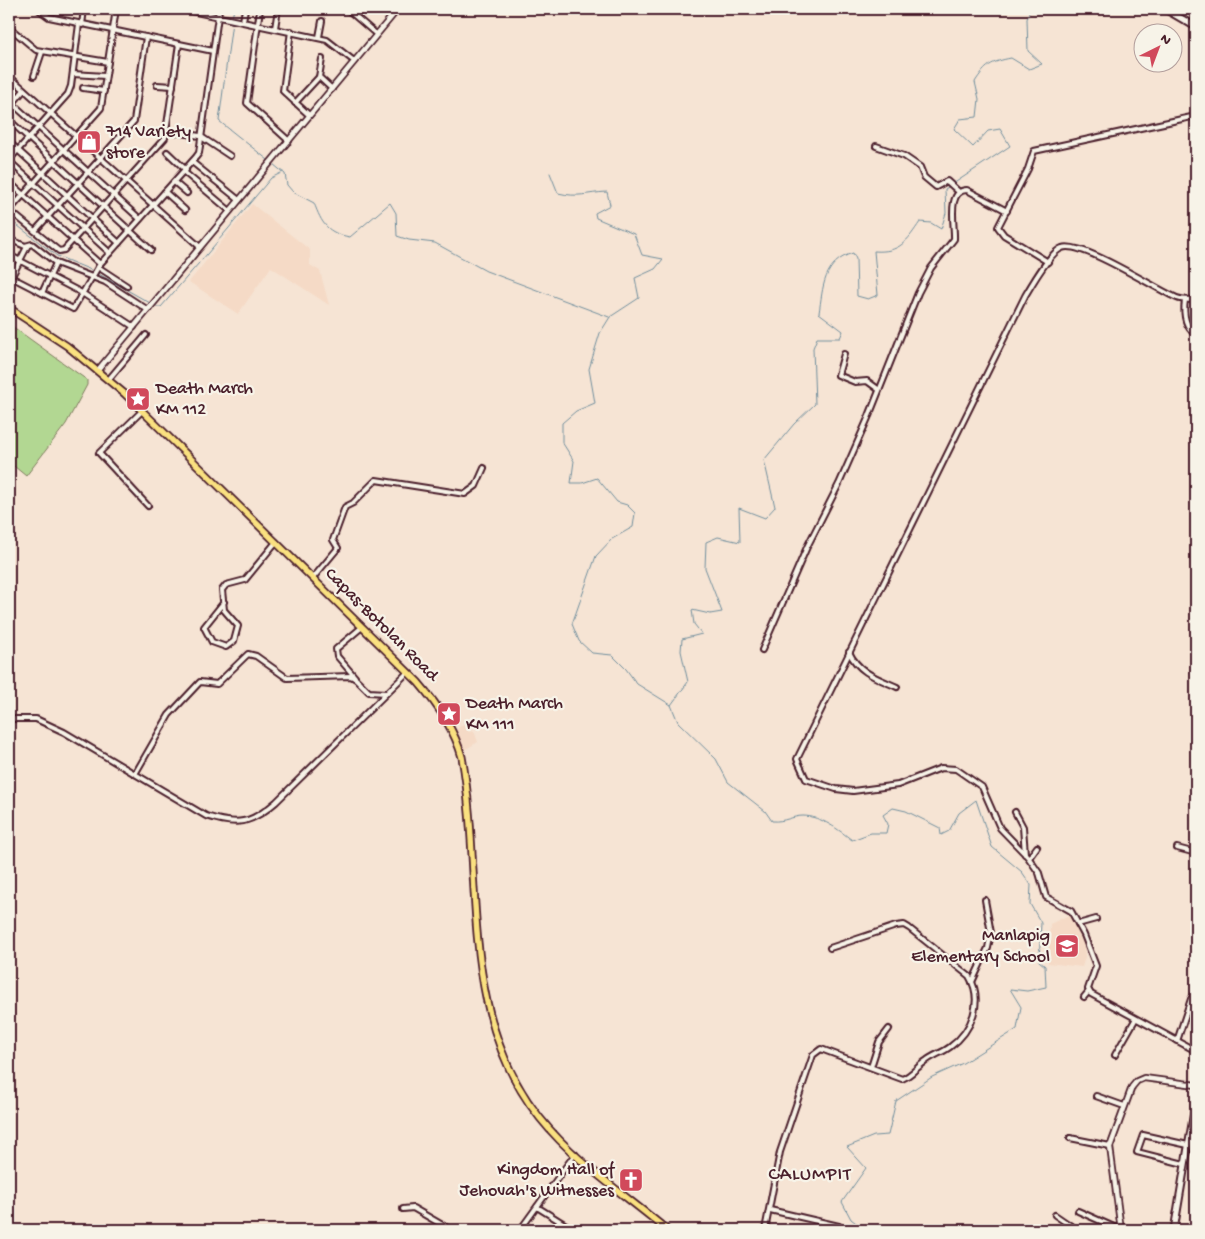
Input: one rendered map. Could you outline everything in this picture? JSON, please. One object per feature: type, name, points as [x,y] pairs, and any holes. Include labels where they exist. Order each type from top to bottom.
[{"type":"main road","points":[[1164,9],[1196,27]]},
{"type":"main road","name":"Capas-Botolan Road","points":[[9,308],[62,342],[109,379],[143,410],[408,672],[443,714],[455,736],[462,757],[481,977],[495,1037],[506,1062],[528,1101],[556,1136],[667,1230]]},
{"type":"main road","points":[[1174,1230],[1196,1100]]},
{"type":"street","points":[[38,9],[49,17],[213,51]]},
{"type":"street","points":[[84,9],[68,94],[9,160],[110,253]]},
{"type":"street","points":[[116,9],[101,108],[9,210],[59,251],[64,250],[166,138],[179,44]]},
{"type":"street","points":[[182,9],[319,38],[331,42],[354,60]]},
{"type":"street","points":[[148,310],[120,291],[92,276],[56,263],[32,244],[27,247],[10,277],[74,309],[82,292],[92,276],[99,266],[185,171],[199,153],[219,9]]},
{"type":"street","points":[[243,21],[245,9]]},
{"type":"street","points":[[260,9],[247,103],[288,140]]},
{"type":"street","points":[[275,28],[278,9]]},
{"type":"street","points":[[348,9],[376,34]]},
{"type":"street","points":[[98,370],[332,89],[395,10]]},
{"type":"street","points":[[319,38],[322,21]]},
{"type":"street","points":[[9,27],[31,48],[42,52],[108,62]]},
{"type":"street","points":[[291,32],[283,91],[309,115]]},
{"type":"street","points":[[35,231],[134,121],[146,37]]},
{"type":"street","points":[[34,76],[42,52]]},
{"type":"street","points":[[295,103],[319,77],[322,59]]},
{"type":"street","points":[[73,74],[105,76]]},
{"type":"street","points":[[9,76],[200,247]]},
{"type":"street","points":[[319,77],[332,89]]},
{"type":"street","points":[[157,85],[174,86]]},
{"type":"street","points":[[83,88],[104,91]]},
{"type":"street","points":[[9,108],[24,90]]},
{"type":"street","points":[[12,104],[140,219]]},
{"type":"street","points":[[1048,262],[1000,232],[998,225],[1007,211],[1036,150],[1196,116]]},
{"type":"street","points":[[9,120],[151,250]]},
{"type":"street","points":[[167,130],[200,136],[230,156]]},
{"type":"street","points":[[9,142],[119,243]]},
{"type":"street","points":[[876,146],[904,156],[920,167],[924,178],[936,187],[946,182],[959,192]]},
{"type":"street","points":[[167,152],[185,171],[230,211]]},
{"type":"street","points":[[192,162],[239,200]]},
{"type":"street","points":[[9,182],[99,266],[127,286]]},
{"type":"street","points":[[174,182],[187,193]]},
{"type":"street","points":[[959,192],[967,190],[1007,211]]},
{"type":"street","points":[[165,192],[185,210]]},
{"type":"street","points":[[762,650],[807,547],[839,484],[869,416],[878,388],[926,278],[954,240],[954,203],[959,192]]},
{"type":"street","points":[[9,239],[27,247]]},
{"type":"street","points":[[1084,997],[1089,991],[1096,966],[1078,924],[1069,908],[1047,898],[1039,873],[1027,856],[1000,828],[982,787],[952,768],[941,768],[898,785],[853,791],[836,789],[806,779],[797,759],[1025,296],[1059,249],[1066,246],[1074,247],[1128,270],[1168,294],[1185,300],[1196,300]]},
{"type":"street","points":[[9,256],[82,292],[134,327]]},
{"type":"street","points":[[42,293],[56,263]]},
{"type":"street","points":[[1185,300],[1184,314],[1187,326],[1196,335]]},
{"type":"street","points":[[109,379],[146,335]]},
{"type":"street","points":[[844,354],[838,375],[855,382],[867,381],[878,388]]},
{"type":"street","points":[[143,410],[99,454],[148,506]]},
{"type":"street","points":[[313,578],[338,548],[333,540],[345,507],[376,480],[465,494],[476,486],[484,468]]},
{"type":"street","points":[[224,602],[204,627],[212,642],[226,647],[234,641],[238,626],[226,613],[222,590],[224,587],[245,580],[276,542]]},
{"type":"street","points":[[362,627],[337,647],[335,653],[369,692],[386,693]]},
{"type":"street","points":[[849,652],[856,665],[864,672],[897,687]]},
{"type":"street","points":[[136,774],[169,715],[182,700],[200,682],[217,684],[248,654],[256,656],[287,678],[343,676],[356,679]]},
{"type":"street","points":[[9,719],[36,720],[64,732],[206,816],[223,822],[252,819],[276,802],[408,672]]},
{"type":"street","points":[[1015,812],[1023,827],[1027,856]]},
{"type":"street","points":[[1027,856],[1037,847]]},
{"type":"street","points":[[1177,848],[1196,853]]},
{"type":"street","points":[[972,982],[988,948],[991,933],[984,900]]},
{"type":"street","points":[[1078,924],[1096,919]]},
{"type":"street","points":[[764,1230],[770,1210],[780,1152],[815,1052],[821,1049],[902,1078],[949,1048],[972,1020],[976,998],[972,982],[963,971],[904,925],[830,948]]},
{"type":"street","points":[[1089,991],[1135,1020],[1196,1051]]},
{"type":"street","points":[[1177,1041],[1191,999],[1196,992]]},
{"type":"street","points":[[1114,1055],[1135,1020]]},
{"type":"street","points":[[872,1068],[879,1042],[889,1029]]},
{"type":"street","points":[[1121,1230],[1110,1146],[1132,1087],[1142,1078],[1196,1085]]},
{"type":"street","points":[[1096,1096],[1124,1106]]},
{"type":"street","points":[[1184,1164],[1137,1152],[1143,1135],[1188,1145]]},
{"type":"street","points":[[1070,1138],[1110,1146]]},
{"type":"street","points":[[523,1230],[575,1154]]},
{"type":"street","points":[[537,1207],[574,1230]]},
{"type":"street","points":[[403,1209],[413,1208],[451,1230]]},
{"type":"street","points":[[770,1210],[839,1226],[843,1230]]},
{"type":"street","points":[[1078,1211],[1121,1230],[1145,1230]]},
{"type":"street","points":[[1055,1215],[1077,1230]]},
{"type":"shaded area","points":[[252,204],[310,250],[310,265],[320,271],[329,305],[271,267],[238,314],[189,282]]},
{"type":"shaded area","points":[[465,723],[469,732],[474,731],[478,742],[464,750],[455,730]]},
{"type":"shaded area","name":"Manlapig Elementary School","points":[[1069,915],[1084,935],[1085,957],[1082,967],[1048,963],[1050,924]]},
{"type":"green space","points":[[9,324],[87,380],[87,385],[66,424],[26,476],[9,462]]},
{"type":"waterway","points":[[232,18],[234,9]]},
{"type":"waterway","points":[[953,184],[1010,146],[1000,129],[988,131],[973,147],[954,129],[960,119],[977,117],[979,99],[975,82],[990,65],[1011,58],[1029,69],[1042,64],[1028,51],[1027,19],[1030,9]]},
{"type":"waterway","points":[[232,22],[219,121],[268,160]]},
{"type":"waterway","points":[[273,164],[285,174],[287,185],[293,192],[314,203],[323,222],[336,233],[350,237],[390,203],[396,213],[397,236],[409,240],[435,243],[486,271],[609,317]]},
{"type":"waterway","points":[[202,260],[271,178],[283,172]]},
{"type":"waterway","points":[[550,173],[558,193],[577,195],[607,192],[610,205],[595,213],[596,218],[634,234],[642,255],[663,259],[655,269],[635,278],[639,298],[610,317],[600,333],[589,369],[595,403],[576,411],[562,423],[562,442],[574,461],[571,483],[582,483],[597,478],[617,502],[627,505],[635,513],[633,527],[612,539],[596,556],[572,624],[579,641],[592,653],[612,655],[637,684],[671,705]]},
{"type":"waterway","points":[[865,1230],[851,1219],[842,1202],[866,1168],[847,1147],[874,1136],[888,1135],[896,1101],[932,1077],[963,1063],[1017,1029],[1021,1007],[1010,989],[1027,991],[1046,987],[1045,966],[1039,961],[1041,923],[1030,904],[1031,885],[1022,872],[992,847],[976,800],[959,813],[949,831],[941,835],[940,828],[906,811],[893,808],[883,815],[888,824],[886,833],[871,833],[852,840],[829,824],[816,818],[799,816],[781,821],[772,821],[765,811],[728,782],[716,759],[678,722],[671,705],[688,682],[681,651],[682,639],[702,634],[694,624],[692,610],[710,614],[722,612],[705,568],[706,542],[718,537],[740,542],[739,508],[765,518],[775,507],[764,460],[794,424],[815,404],[813,348],[817,338],[840,338],[843,331],[819,313],[824,285],[830,269],[843,257],[853,253],[856,259],[857,296],[868,299],[878,295],[874,251],[897,248],[907,240],[920,222],[931,223],[941,229],[946,213],[945,189],[950,186]]},
{"type":"waterway","points":[[9,219],[57,256],[91,270]]},
{"type":"waterway","points":[[156,307],[161,307],[199,263]]},
{"type":"waterway","points":[[97,273],[150,303]]},
{"type":"place","name":"714 Variety store","points":[[89,142]]},
{"type":"place","name":"Death March KM 112","points":[[138,399]]},
{"type":"place","name":"Death March KM 111","points":[[449,714]]},
{"type":"place","name":"Manlapig Elementary School","points":[[1067,946]]},
{"type":"place","name":"Kingdom Hall of Jehovah's Witnesses","points":[[631,1180]]},
{"type":"district","name":"CALUMPIT","points":[[810,1175]]}]
